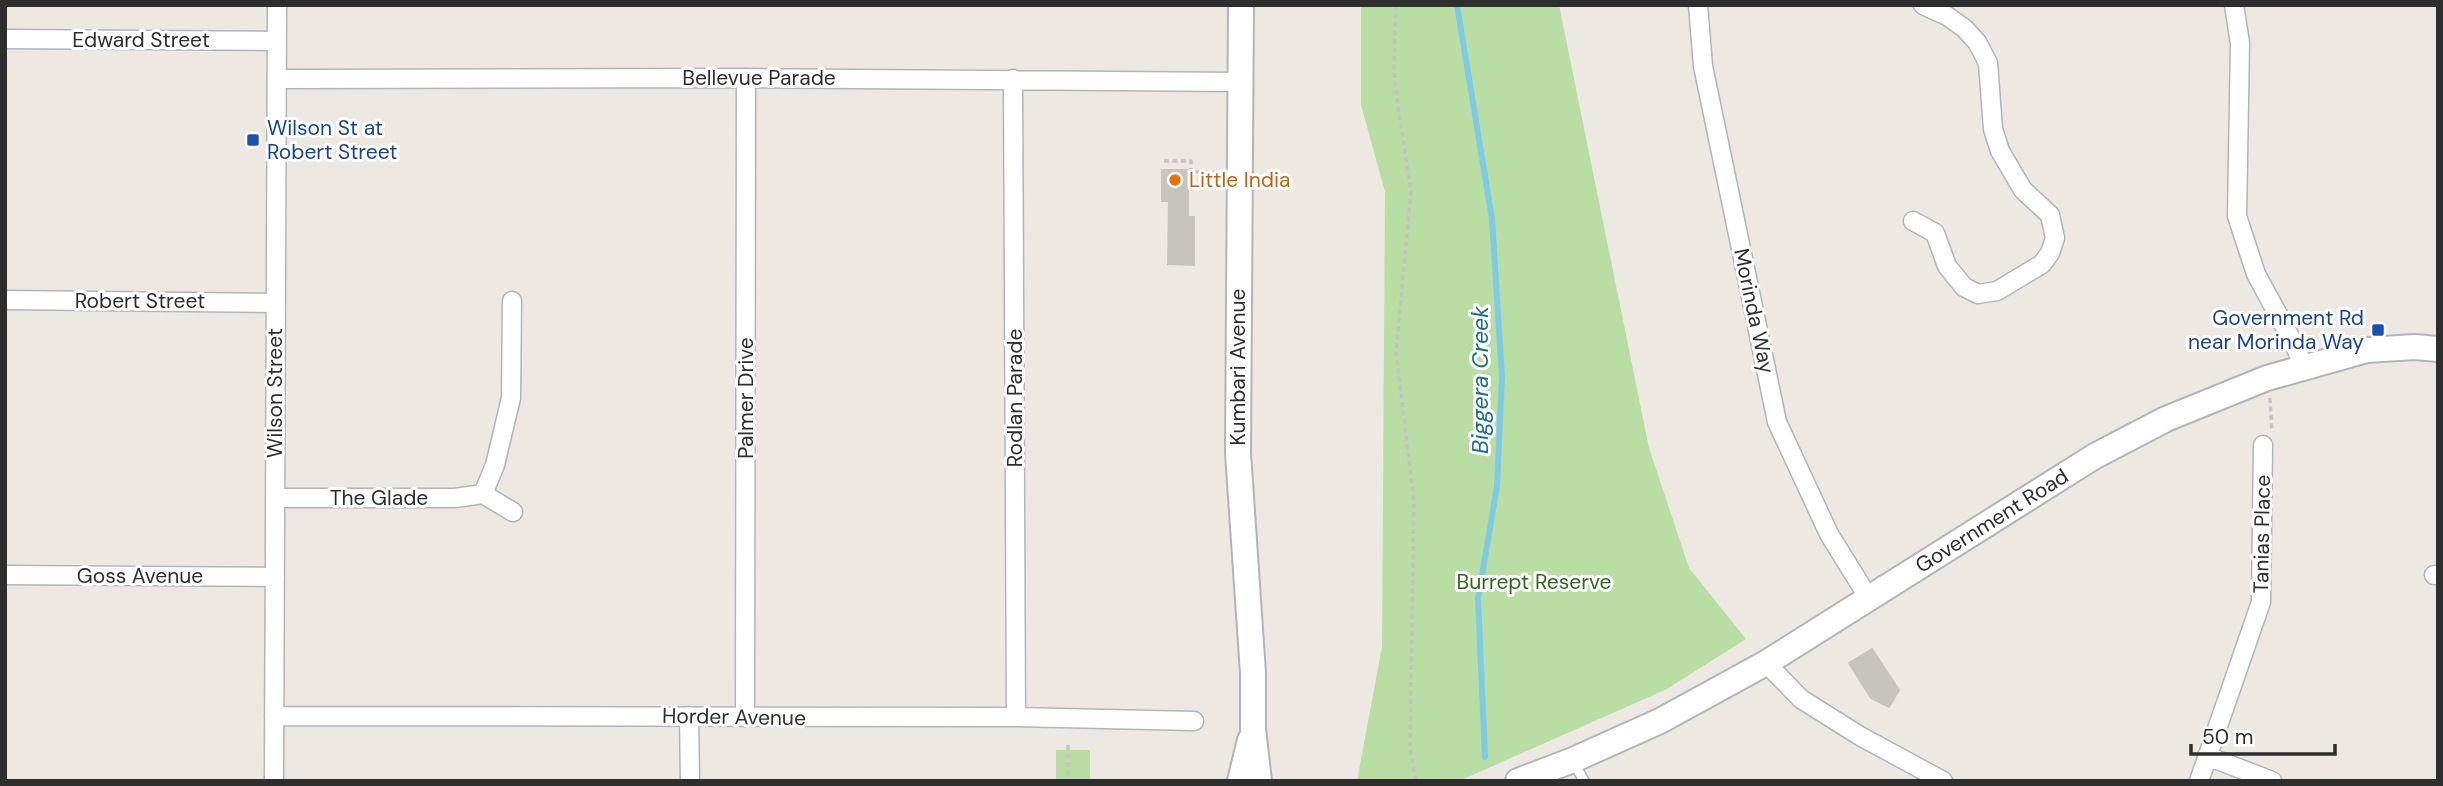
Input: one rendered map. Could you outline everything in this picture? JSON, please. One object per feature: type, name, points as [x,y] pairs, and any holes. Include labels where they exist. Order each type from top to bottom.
[{"type":"street","name":"Wilson Street","points":[[274,781],[277,5]]},
{"type":"street","name":"Kumbari Avenue","points":[[1241,5],[1238,453],[1253,673],[1255,780]]},
{"type":"street","name":"Morinda Way","points":[[1698,5],[1703,66],[1777,422],[1829,534],[1868,597]]},
{"type":"street","points":[[1913,221],[1935,233],[1947,266],[1964,287],[1978,294],[1997,291],[2042,264],[2050,253],[2055,238],[2050,215],[2023,190],[2000,151],[1993,129],[1988,63],[1977,42],[1964,27],[1923,5]]},
{"type":"street","points":[[2234,5],[2240,43],[2237,215],[2256,274],[2304,368]]},
{"type":"street","name":"Edward Street","points":[[5,39],[277,41]]},
{"type":"street","name":"Bellevue Parade","points":[[277,79],[746,78],[1240,82]]},
{"type":"street","name":"Palmer Drive","points":[[746,78],[746,717]]},
{"type":"street","name":"Rodlan Parade","points":[[1013,79],[1016,717]]},
{"type":"street","name":"Robert Street","points":[[5,300],[275,303]]},
{"type":"street","points":[[512,300],[511,398],[495,465],[483,494],[513,512]]},
{"type":"street","name":"Government Road","points":[[1538,781],[1578,770],[1766,663],[2095,456],[2166,419],[2267,377],[2367,350],[2415,347],[2438,349]]},
{"type":"street","name":"Tanias Place","points":[[2199,781],[2261,602],[2263,445]]},
{"type":"street","name":"The Glade","points":[[275,498],[455,498],[483,494]]},
{"type":"street","name":"Goss Avenue","points":[[5,575],[275,577]]},
{"type":"street","points":[[1766,663],[1801,699],[1860,736],[1943,781]]},
{"type":"street","name":"Horder Avenue","points":[[274,716],[1016,717],[1194,722]]},
{"type":"street","points":[[689,716],[690,781]]},
{"type":"street","points":[[2207,756],[2272,781]]},
{"type":"street","name":"Government Road","points":[[1518,781],[1578,770]]},
{"type":"path","points":[[1396,5],[1396,100],[1411,191],[1396,352],[1414,501],[1410,748],[1416,781]]},
{"type":"path","points":[[1164,161],[1191,161],[1191,172],[1215,172]]},
{"type":"path","points":[[2263,445],[2273,430],[2267,377]]},
{"type":"path","points":[[1068,745],[1068,781]]},
{"type":"green space","name":"Burrept Reserve","points":[[1361,5],[1559,5],[1649,448],[1689,568],[1746,639],[1667,689],[1459,781],[1357,781],[1382,647],[1385,192],[1361,105]]},
{"type":"green space","points":[[1056,750],[1090,750],[1090,781],[1056,781]]},
{"type":"building","points":[[1162,170],[1188,170],[1188,217],[1194,217],[1194,265],[1168,264],[1169,201],[1162,201]]},
{"type":"building","points":[[1872,649],[1899,690],[1889,707],[1871,698],[1849,663]]},
{"type":"waterway","name":"Biggera Creek","points":[[1457,5],[1492,219],[1502,377],[1497,486],[1478,599],[1485,757]]},
{"type":"place","name":"Wilson St at Robert Street","points":[[253,140]]},
{"type":"place","name":"Little India","points":[[1175,180]]},
{"type":"place","name":"Government Rd near Morinda Way","points":[[2378,330]]}]
